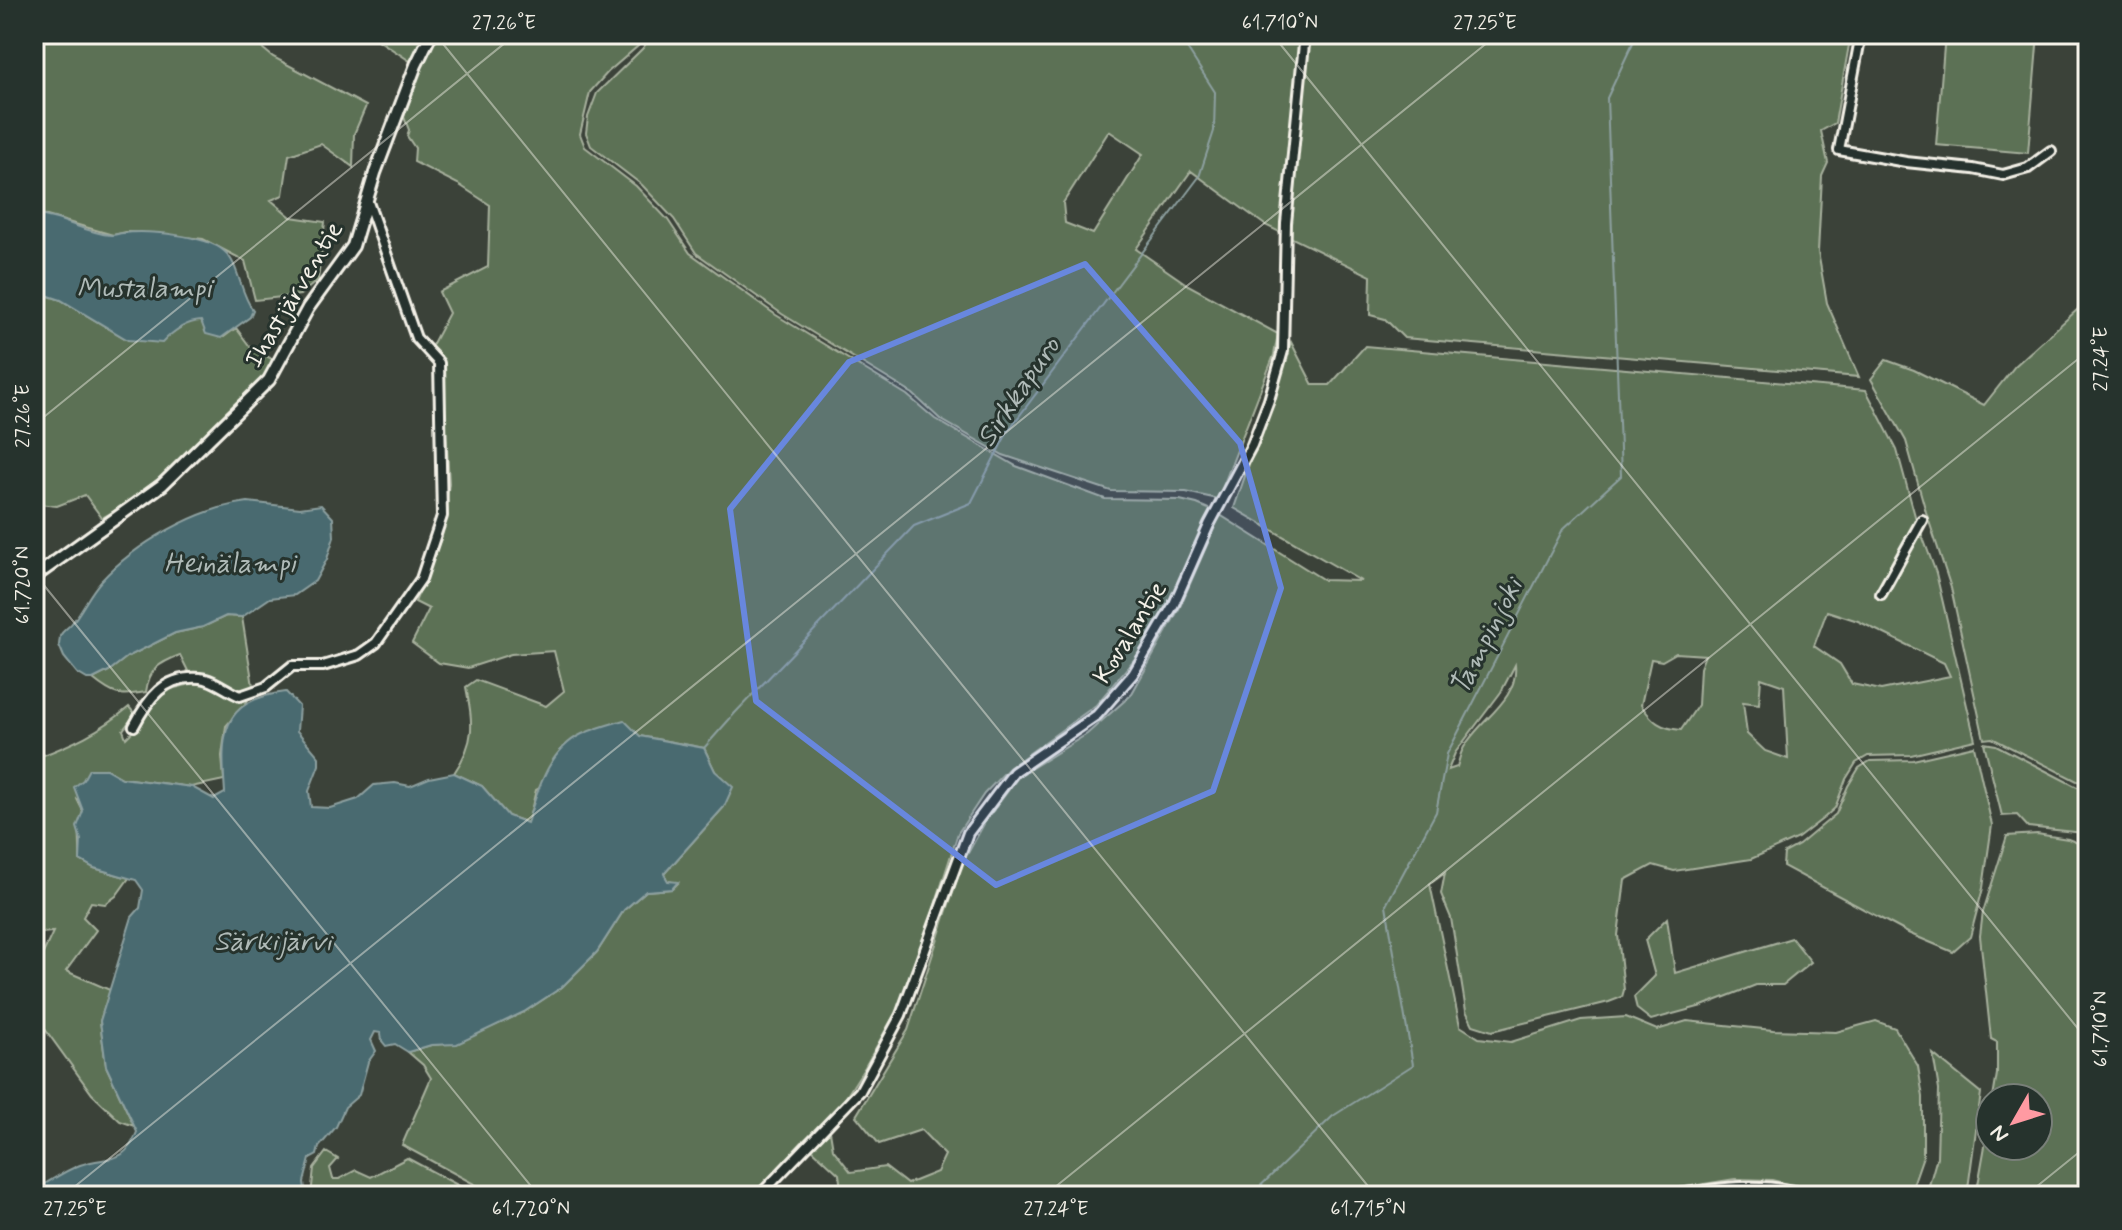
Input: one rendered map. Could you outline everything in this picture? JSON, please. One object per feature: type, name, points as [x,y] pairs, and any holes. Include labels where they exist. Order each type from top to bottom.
[{"type":"street","name":"Ihastjärventie","points":[[34,577],[162,485],[269,380],[308,308],[353,246],[375,173],[431,34]]},
{"type":"street","name":"Kovalantie","points":[[759,1196],[860,1091],[901,1015],[968,833],[1014,772],[1097,715],[1133,674],[1174,604],[1209,525],[1252,445],[1283,351],[1286,223],[1305,34]]},
{"type":"street","points":[[1861,34],[1839,150],[2003,175],[2028,168],[2051,151]]},
{"type":"street","points":[[134,726],[147,699],[161,688],[180,680],[201,678],[240,696],[266,687],[292,666],[323,666],[359,655],[376,643],[421,579],[442,516],[439,363],[416,338],[368,202]]},
{"type":"street","points":[[1881,594],[1922,520]]},
{"type":"street","points":[[1666,1196],[1732,1185],[1770,1186],[1813,1196]]},
{"type":"highlighted area","points":[[1085,264],[1240,443],[1281,588],[1213,791],[996,885],[756,701],[730,509],[849,362]]},
{"type":"green space","points":[[34,34],[245,34],[273,57],[366,106],[354,134],[353,167],[321,144],[289,155],[283,195],[271,200],[291,217],[325,222],[318,280],[300,295],[255,300],[245,261],[203,239],[126,232],[113,235],[34,215]]},
{"type":"green space","points":[[369,34],[431,34],[416,65]]},
{"type":"green space","points":[[438,34],[645,34],[638,46],[590,92],[580,134],[585,147],[636,186],[668,220],[690,253],[776,315],[907,395],[935,419],[1016,466],[1105,499],[1180,500],[1211,510],[1173,596],[1138,655],[1096,705],[1009,768],[984,794],[958,833],[898,1008],[865,1067],[839,1108],[802,1142],[752,1196],[496,1196],[402,1145],[431,1078],[423,1065],[408,1052],[431,1045],[457,1043],[524,1012],[562,987],[597,952],[624,910],[646,891],[672,889],[678,883],[668,881],[663,875],[724,807],[715,771],[704,748],[640,736],[536,790],[528,823],[508,816],[482,786],[454,773],[466,751],[471,732],[466,687],[476,680],[546,706],[564,691],[554,651],[511,654],[468,668],[439,663],[412,643],[429,609],[415,602],[442,536],[449,483],[442,361],[430,349],[449,313],[439,292],[488,267],[490,205],[458,184],[414,162],[415,148],[407,136],[409,130],[404,117],[413,91],[413,80]]},
{"type":"green space","points":[[652,34],[1851,34],[1835,123],[1821,131],[1828,163],[1822,176],[1818,252],[1827,303],[1859,377],[1404,338],[1385,319],[1370,315],[1371,276],[1265,225],[1191,171],[1136,249],[1188,285],[1278,334],[1274,355],[1218,499],[1186,492],[1111,491],[1003,455],[940,419],[913,394],[782,314],[696,253],[674,219],[642,185],[591,146],[586,133],[597,93],[643,48]],"holes":[[[1109,131],[1143,154],[1093,234],[1065,223],[1063,203]]]},
{"type":"green space","points":[[1945,34],[2038,34],[2028,153],[1936,145]]},
{"type":"green space","points":[[34,291],[61,300],[128,340],[170,334],[190,321],[202,321],[206,333],[224,337],[236,328],[251,348],[272,359],[265,377],[169,470],[126,505],[102,518],[85,495],[57,506],[38,504],[34,519]]},
{"type":"green space","points":[[2088,300],[2088,782],[2077,781],[1992,738],[1984,739],[1951,588],[1906,441],[1871,379],[1886,360],[1914,370],[1984,405],[2015,366]]},
{"type":"green space","points":[[1291,342],[1313,385],[1330,385],[1365,346],[1866,390],[1897,450],[1915,516],[1936,573],[1975,740],[1911,755],[1868,756],[1856,763],[1835,808],[1825,817],[1798,838],[1751,859],[1674,871],[1653,865],[1625,880],[1618,935],[1624,990],[1622,997],[1609,1002],[1492,1031],[1473,1025],[1466,1011],[1451,918],[1441,894],[1445,873],[1430,884],[1460,1026],[1479,1038],[1511,1042],[1581,1020],[1626,1017],[1657,1030],[1687,1021],[1773,1030],[1836,1032],[1876,1021],[1895,1028],[1918,1066],[1923,1097],[1923,1156],[1909,1196],[1832,1196],[1772,1180],[1735,1179],[1630,1196],[842,1196],[839,1174],[812,1149],[830,1131],[833,1149],[851,1172],[885,1167],[907,1184],[937,1172],[945,1155],[921,1130],[879,1144],[856,1116],[908,1030],[962,864],[985,822],[1019,776],[1087,734],[1131,695],[1179,609],[1220,515],[1324,580],[1361,581],[1234,508]],"holes":[[[1827,611],[1858,621],[1944,663],[1950,676],[1881,690],[1852,684],[1840,664],[1814,646]],[[1676,653],[1705,655],[1700,668],[1698,705],[1681,730],[1658,723],[1641,705],[1651,659],[1662,661]],[[1515,665],[1515,678],[1504,700],[1470,739],[1457,767],[1448,770],[1455,753],[1501,692]],[[1761,678],[1784,686],[1788,759],[1765,751],[1747,734],[1743,702],[1759,704]]]},
{"type":"green space","points":[[226,616],[242,617],[253,686],[247,702],[226,726],[222,756],[224,780],[191,787],[122,778],[106,769],[77,799],[83,811],[80,860],[94,868],[129,878],[116,896],[105,904],[91,902],[83,917],[96,930],[66,971],[110,990],[100,1021],[106,1066],[134,1126],[120,1121],[92,1094],[34,1011],[34,973],[53,932],[40,933],[34,942],[34,757],[85,737],[129,707],[135,714],[123,730],[126,738],[154,697],[187,685],[189,673],[180,655],[156,668],[146,692],[117,694],[93,679],[127,657],[175,633],[203,627]]},
{"type":"green space","points":[[1984,743],[1996,745],[2077,787],[2088,787],[2088,836],[2028,827],[2017,815],[2002,816]]},
{"type":"green space","points":[[1974,746],[1992,825],[1983,888],[1970,937],[1953,952],[1908,933],[1783,866],[1784,853],[1799,845],[1836,814],[1859,768],[1870,761],[1913,760]]},
{"type":"green space","points":[[2037,834],[2068,839],[2088,847],[2088,1196],[1976,1196],[1982,1162],[2054,1162],[2054,1082],[1996,1082],[1997,1042],[1991,1039],[1980,936],[1983,912],[2007,836]]},
{"type":"green space","points":[[1667,918],[1675,973],[1792,938],[1811,962],[1783,985],[1756,985],[1702,1006],[1651,1020],[1637,1009],[1634,997],[1655,976],[1645,940]]},
{"type":"green space","points":[[1933,1054],[1974,1087],[1974,1144],[1967,1196],[1926,1196],[1937,1157],[1939,1090]]},
{"type":"green space","points":[[326,1152],[338,1159],[330,1168],[333,1179],[356,1170],[371,1177],[407,1158],[478,1196],[311,1196],[314,1168]]},
{"type":"water","name":"Mustalampi","points":[[34,215],[54,218],[101,234],[161,233],[190,237],[215,246],[224,251],[233,263],[253,310],[250,317],[221,338],[206,334],[201,321],[180,328],[162,343],[128,340],[61,300],[34,291]]},
{"type":"water","name":"Heinälampi","points":[[248,502],[300,508],[321,505],[333,518],[334,537],[315,581],[295,595],[270,598],[242,617],[226,616],[203,627],[175,633],[127,657],[93,679],[77,673],[64,657],[59,645],[60,636],[115,567],[149,541],[188,520]]},
{"type":"water","name":"Särkijärvi","points":[[286,692],[299,706],[297,731],[319,757],[309,791],[311,807],[330,808],[358,799],[374,785],[395,783],[410,786],[454,773],[482,786],[508,816],[527,823],[546,772],[561,750],[582,734],[624,720],[640,736],[704,748],[715,771],[733,787],[724,807],[664,874],[668,881],[678,882],[672,889],[646,891],[624,910],[597,952],[562,987],[524,1012],[457,1044],[431,1045],[408,1052],[395,1044],[386,1046],[381,1033],[375,1032],[371,1040],[376,1051],[368,1062],[359,1095],[345,1107],[336,1127],[319,1147],[317,1155],[310,1159],[304,1182],[306,1196],[34,1196],[34,1190],[74,1167],[121,1155],[137,1132],[106,1066],[100,1021],[132,917],[140,908],[143,890],[136,880],[94,868],[80,860],[81,840],[77,827],[83,811],[74,787],[83,780],[89,769],[106,769],[122,778],[192,787],[214,799],[225,793],[225,738],[236,712],[264,696]]},
{"type":"waterway","name":"Sirkkapuro","points":[[704,748],[914,526],[971,503],[1008,431],[1199,177],[1214,131],[1215,92],[1179,36],[1174,34]]},
{"type":"waterway","name":"Tampinjoki","points":[[1250,1196],[1333,1116],[1413,1065],[1386,905],[1436,812],[1447,754],[1563,529],[1621,476],[1607,98],[1637,34]]}]
